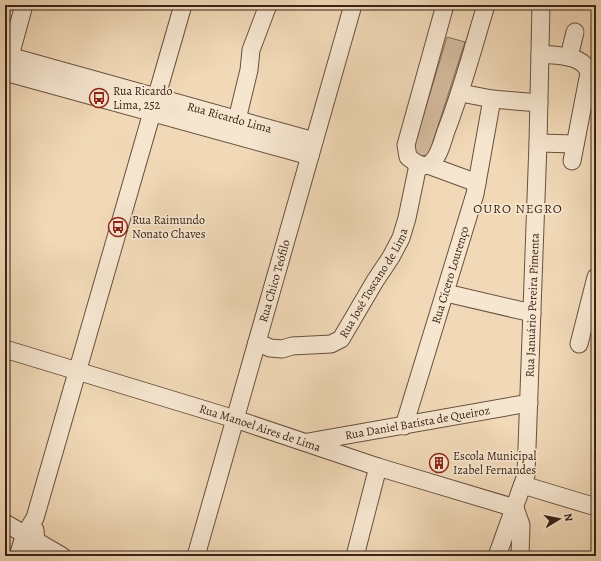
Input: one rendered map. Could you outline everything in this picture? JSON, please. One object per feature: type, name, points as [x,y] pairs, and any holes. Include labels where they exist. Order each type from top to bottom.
[{"type":"street","points":[[6,66],[24,5]]},
{"type":"street","points":[[18,556],[31,544],[34,518],[182,5]]},
{"type":"street","points":[[235,128],[249,70],[251,50],[268,5]]},
{"type":"street","name":"Rua Chico Teófilo","points":[[196,556],[353,5]]},
{"type":"street","points":[[445,5],[406,145],[408,157],[423,165],[477,183]]},
{"type":"street","name":"Rua José Toscano de Lima","points":[[257,342],[270,348],[282,349],[292,346],[331,344],[340,338],[391,257],[407,218],[423,165],[432,162],[439,150],[461,92],[486,5]]},
{"type":"street","name":"Rua Januário Pereira Pimenta","points":[[497,556],[526,475],[538,142],[541,5]]},
{"type":"street","points":[[569,57],[575,32]]},
{"type":"street","points":[[540,54],[569,57],[585,63],[588,67],[589,73],[572,161]]},
{"type":"street","name":"Rua Ricardo Lima","points":[[6,66],[312,149]]},
{"type":"street","points":[[461,92],[492,99],[539,103]]},
{"type":"street","name":"Rua Cícero Lourenço","points":[[404,426],[446,293],[475,194],[492,99]]},
{"type":"street","points":[[538,142],[575,144]]},
{"type":"street","points":[[579,344],[596,278]]},
{"type":"street","points":[[446,293],[532,313]]},
{"type":"street","name":"Rua Manoel Aires de Lima","points":[[5,349],[235,419],[378,467],[515,508]]},
{"type":"street","name":"Rua Daniel Batista de Queiroz","points":[[306,443],[529,404]]},
{"type":"street","points":[[355,556],[378,467]]},
{"type":"street","points":[[523,485],[596,507]]},
{"type":"street","points":[[515,508],[521,525],[520,556]]},
{"type":"street","points":[[5,523],[31,544],[62,556]]},
{"type":"shaded area","points":[[447,37],[465,42],[429,154],[422,156],[413,150]]},
{"type":"place","name":"Rua Ricardo Lima, 252","points":[[99,98]]},
{"type":"place","name":"Rua Raimundo Nonato Chaves","points":[[118,227]]},
{"type":"place","name":"Escola Municipal Izabel Fernandes","points":[[439,463]]},
{"type":"district","name":"OURO NEGRO","points":[[518,208]]}]
